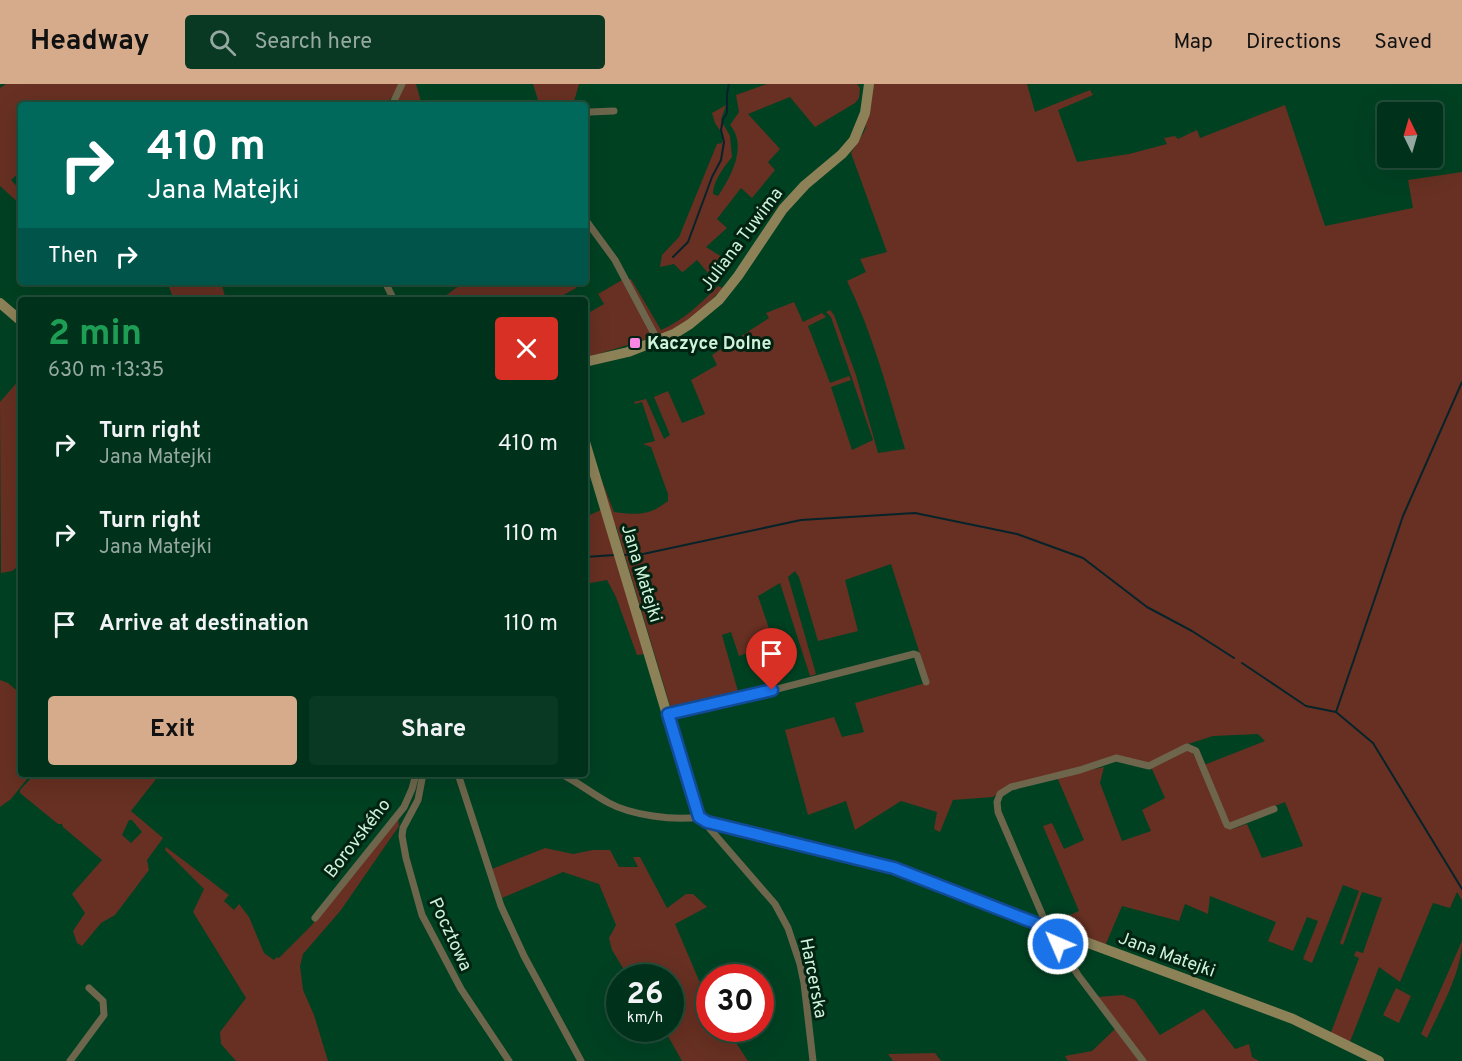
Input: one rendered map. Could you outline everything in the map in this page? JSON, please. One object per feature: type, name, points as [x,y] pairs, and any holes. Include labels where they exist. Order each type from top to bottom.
[{"type":"street","points":[[393,102],[402,84]]},
{"type":"street","name":"Juliana Tuwima","points":[[588,361],[628,352],[658,341],[690,324],[719,300],[783,209],[805,185],[848,147],[866,113],[869,84]]},
{"type":"street","points":[[588,113],[614,111]]},
{"type":"street","points":[[588,223],[615,260],[658,341]]},
{"type":"street","points":[[0,303],[18,318]]},
{"type":"street","name":"Jana Matejki","points":[[588,452],[668,714],[703,819],[894,868],[1293,1019],[1379,1061]]},
{"type":"street","points":[[668,714],[730,701],[914,654],[917,656],[926,682]]},
{"type":"street","points":[[1143,1061],[1078,975],[1048,928],[998,812],[997,802],[1000,794],[1011,787],[1080,770],[1116,758],[1149,766],[1187,747],[1196,751],[1227,825],[1230,826],[1275,809]]},
{"type":"street","name":"Borovského","points":[[315,918],[404,807],[415,777]]},
{"type":"street","name":"Pocztowa","points":[[422,777],[417,800],[403,828],[402,836],[422,915],[460,989],[509,1061]]},
{"type":"street","points":[[459,777],[506,916],[524,956],[581,1061]]},
{"type":"street","points":[[566,777],[611,804],[643,814],[703,819]]},
{"type":"street","name":"Harcerska","points":[[703,819],[775,904],[788,928],[804,983],[813,1061]]},
{"type":"street","points":[[70,1061],[104,1015],[103,1001],[89,988]]},
{"type":"shaded area","points":[[6,84],[402,84],[389,102],[18,102],[18,174],[11,180],[18,188],[18,202],[0,186],[0,88]]},
{"type":"shaded area","points":[[403,84],[416,84],[421,102],[395,102]]},
{"type":"shaded area","points":[[533,84],[579,84],[574,102],[535,102],[538,100]]},
{"type":"shaded area","points":[[767,84],[857,84],[860,88],[859,98],[855,103],[815,127],[790,97],[748,114],[780,149],[768,162],[775,170],[752,198],[741,188],[717,219],[727,228],[706,247],[722,257],[708,273],[697,260],[682,272],[674,264],[660,267],[662,255],[679,237],[717,144],[722,143],[723,135],[712,113],[726,105],[721,120],[730,136],[732,157],[715,184],[713,194],[718,196],[736,161],[738,151],[738,142],[730,125],[739,112],[736,95]]},
{"type":"shaded area","points":[[872,84],[1027,84],[1035,112],[1090,90],[1093,95],[1058,110],[1077,162],[1129,154],[1167,144],[1164,138],[1175,136],[1178,139],[1197,130],[1200,138],[1285,105],[1325,226],[1413,208],[1408,180],[1462,172],[1462,900],[1457,892],[1450,908],[1433,903],[1400,982],[1379,967],[1350,1042],[1330,1035],[1359,958],[1354,956],[1356,951],[1363,953],[1382,898],[1362,892],[1343,945],[1340,943],[1359,891],[1343,885],[1312,963],[1303,959],[1318,921],[1307,917],[1293,951],[1268,941],[1276,922],[1210,896],[1208,914],[1185,904],[1179,921],[1122,906],[1105,946],[1049,924],[1079,911],[1043,826],[1052,823],[1064,849],[1084,840],[1057,777],[1104,767],[1100,783],[1122,841],[1151,831],[1142,810],[1165,798],[1151,767],[1185,750],[1191,750],[1232,829],[1247,824],[1262,858],[1303,846],[1285,802],[1230,824],[1204,765],[1265,741],[1258,734],[1213,736],[1188,744],[1148,764],[1115,756],[1080,768],[1006,786],[993,797],[953,800],[940,832],[934,829],[937,812],[901,801],[855,830],[846,801],[808,815],[785,730],[834,717],[842,737],[864,732],[855,703],[929,682],[891,564],[845,580],[858,631],[818,641],[799,577],[795,571],[788,577],[816,674],[810,676],[780,583],[758,596],[774,643],[739,656],[731,632],[722,635],[739,695],[671,709],[593,458],[614,512],[629,514],[649,512],[668,501],[668,494],[651,447],[643,444],[655,441],[642,402],[635,404],[634,402],[646,399],[664,439],[670,435],[654,397],[668,391],[682,423],[705,414],[691,380],[717,365],[712,355],[769,318],[766,313],[794,302],[803,322],[822,313],[826,317],[808,326],[830,383],[849,376],[851,380],[831,387],[852,450],[873,440],[831,317],[826,312],[830,310],[834,315],[856,375],[878,453],[905,449],[872,342],[847,281],[866,272],[860,259],[887,252],[851,153],[865,130]]},
{"type":"shaded area","points":[[631,279],[661,330],[685,316],[718,286],[723,288],[701,310],[677,328],[658,335],[628,280]]},
{"type":"shaded area","points":[[622,280],[654,337],[588,357],[588,313],[604,304],[598,294]]},
{"type":"shaded area","points":[[168,285],[222,285],[225,297],[216,296],[173,297]]},
{"type":"shaded area","points":[[460,285],[574,285],[576,288],[560,297],[444,297]]},
{"type":"shaded area","points":[[18,381],[18,566],[12,571],[1,573],[0,402]]},
{"type":"shaded area","points":[[601,510],[646,654],[637,655],[616,597],[607,580],[588,583],[588,516]]},
{"type":"shaded area","points":[[0,680],[18,691],[18,777],[29,777],[11,799],[0,807]]},
{"type":"shaded area","points":[[32,777],[158,777],[131,811],[163,838],[147,860],[149,870],[115,915],[101,923],[82,946],[77,943],[73,931],[85,913],[72,894],[102,860],[62,824],[58,824],[20,793],[20,790]],"holes":[[[129,820],[132,820],[142,832],[131,843],[122,835]]]},
{"type":"shaded area","points":[[398,818],[399,826],[341,910],[303,954],[300,966],[303,990],[314,1015],[328,1061],[236,1061],[221,1044],[220,1032],[246,998],[193,912],[204,889],[165,850],[166,847],[229,895],[224,901],[234,910],[239,904],[249,917],[264,953],[274,960],[279,958],[311,926]]},
{"type":"shaded area","points":[[545,848],[573,854],[593,850],[610,850],[619,867],[638,867],[633,857],[640,857],[667,908],[686,894],[693,894],[707,907],[675,924],[696,973],[696,1042],[736,1042],[748,1061],[682,1061],[671,1042],[684,1042],[684,964],[620,964],[612,950],[609,938],[616,925],[599,884],[563,872],[502,898],[492,869]]},
{"type":"shaded area","points":[[1462,941],[1454,978],[1427,1038],[1421,1034]]},
{"type":"shaded area","points":[[1396,988],[1411,996],[1399,1023],[1383,1015]]},
{"type":"shaded area","points":[[1123,995],[1135,1000],[1160,1035],[1204,1009],[1235,1049],[1249,1044],[1252,1057],[1259,1061],[1146,1061],[1097,997]]},
{"type":"shaded area","points":[[1115,1029],[1139,1061],[1068,1061],[1065,1056],[1092,1051]]},
{"type":"shaded area","points":[[935,1053],[941,1061],[893,1061],[888,1054]]},
{"type":"waterway","points":[[673,257],[688,242],[712,177],[721,160],[724,142],[721,130],[727,113],[729,84]]},
{"type":"waterway","points":[[1336,712],[1403,516],[1462,382]]},
{"type":"waterway","points":[[624,555],[643,554],[801,520],[915,513],[1017,534],[1083,558],[1147,607],[1192,631],[1234,658]]},
{"type":"waterway","points":[[588,557],[615,555]]},
{"type":"waterway","points":[[1242,663],[1306,706],[1336,712],[1373,743],[1462,889]]},
{"type":"place","name":"Kaczyce Dolne","points":[[635,343]]},
{"type":"route","points":[[772,690],[668,714],[696,811],[702,820],[894,868],[1048,928],[1058,944]]}]
